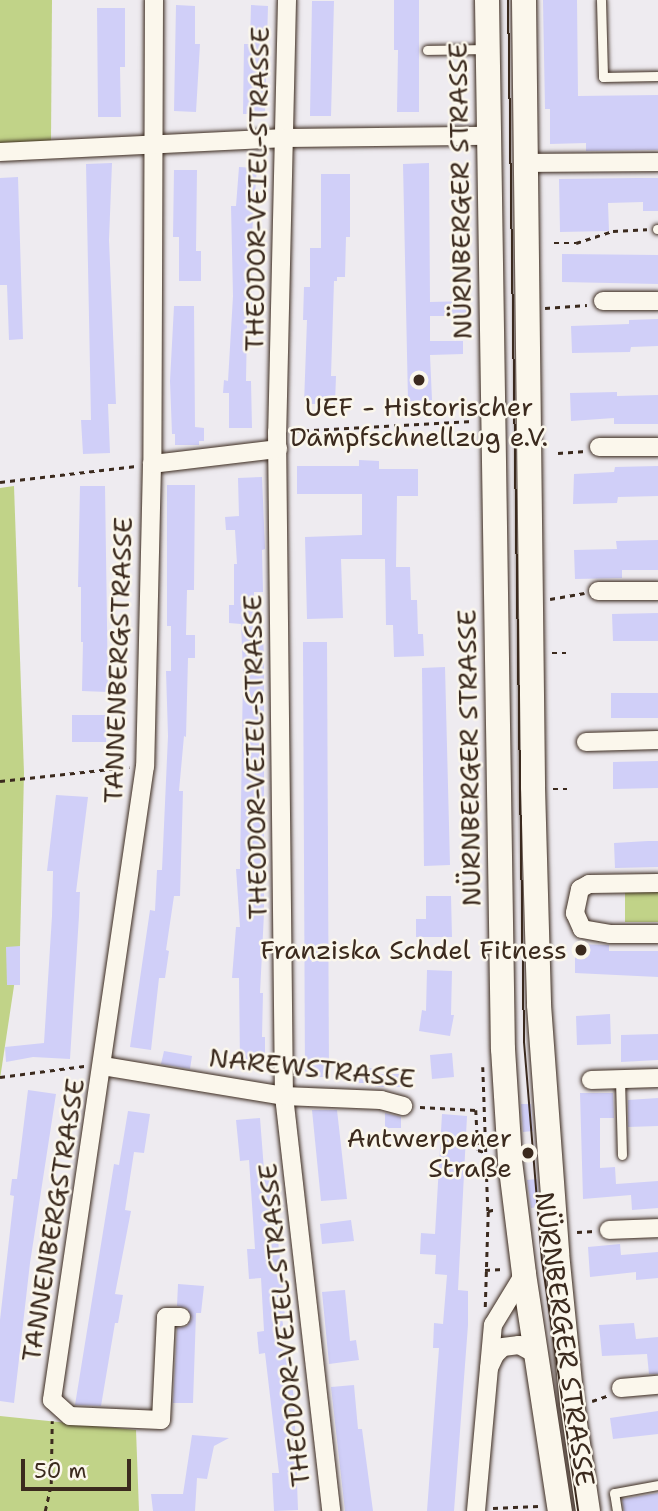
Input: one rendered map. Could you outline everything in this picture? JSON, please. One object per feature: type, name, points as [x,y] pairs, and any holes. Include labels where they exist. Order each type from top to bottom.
[{"type":"main road","name":"NÜRNBERGER STRASSE","points":[[487,0],[503,1049],[515,1206],[535,1354],[549,1509]]},
{"type":"main road","name":"NÜRNBERGER STRASSE","points":[[524,0],[539,1005],[556,1252],[572,1403],[589,1511]]},
{"type":"street","name":"TANNENBERGSTRASSE","points":[[154,0],[152,464],[145,765],[52,1400],[70,1416],[161,1420],[166,1317],[181,1317]]},
{"type":"street","name":"THEODOR-VEIEL-STRASSE","points":[[287,0],[286,138],[277,441],[284,1096],[331,1511]]},
{"type":"street","points":[[0,152],[286,138],[490,136]]},
{"type":"street","points":[[527,163],[658,162]]},
{"type":"street","points":[[603,301],[658,301]]},
{"type":"street","points":[[152,464],[277,441]]},
{"type":"street","points":[[598,447],[658,447]]},
{"type":"street","points":[[598,591],[658,591]]},
{"type":"street","points":[[586,742],[658,740]]},
{"type":"street","points":[[658,883],[589,884],[580,889],[575,912],[582,929],[610,934],[658,934]]},
{"type":"street","name":"NAREWSTRASSE","points":[[103,1066],[284,1096],[381,1100],[403,1105]]},
{"type":"street","points":[[591,1080],[658,1078]]},
{"type":"street","points":[[609,1230],[658,1228]]},
{"type":"street","points":[[476,1509],[494,1325],[524,1274]]},
{"type":"street","points":[[488,1371],[495,1355],[503,1347],[519,1345],[535,1354]]},
{"type":"street","points":[[621,1388],[658,1385]]},
{"type":"lane","points":[[600,0],[603,77],[658,76]]},
{"type":"lane","points":[[427,50],[488,48]]},
{"type":"lane","points":[[620,1079],[622,1155]]},
{"type":"lane","points":[[617,1511],[614,1493],[658,1485]]},
{"type":"path","points":[[554,243],[576,243],[613,232],[657,229]]},
{"type":"path","points":[[554,308],[576,308],[603,301]]},
{"type":"path","points":[[277,441],[493,420]]},
{"type":"path","points":[[558,453],[578,453],[598,447]]},
{"type":"path","points":[[0,482],[152,464]]},
{"type":"path","points":[[531,599],[561,599],[598,591]]},
{"type":"path","points":[[0,781],[145,765]]},
{"type":"path","points":[[0,1077],[103,1066]]},
{"type":"path","name":"NAREWSTRASSE","points":[[403,1105],[475,1110],[478,1150],[485,1152]]},
{"type":"path","points":[[484,1125],[488,1211],[485,1311],[494,1325]]},
{"type":"path","points":[[488,1211],[515,1206]]},
{"type":"path","points":[[572,1403],[593,1400],[621,1388]]},
{"type":"path","points":[[45,1511],[51,1484],[52,1439]]},
{"type":"path","points":[[476,1509],[549,1509]]},
{"type":"green space","points":[[0,0],[52,0],[51,142],[0,144]]},
{"type":"green space","points":[[14,486],[24,773],[20,946],[0,1079],[0,488]]},
{"type":"green space","points":[[625,891],[658,891],[658,922],[625,922]]},
{"type":"green space","points":[[0,1416],[136,1430],[139,1511],[0,1511]]},
{"type":"building","points":[[394,0],[419,0],[419,112],[397,112],[398,50],[394,50]]},
{"type":"building","points":[[543,0],[577,0],[578,96],[658,95],[658,150],[586,151],[586,143],[550,144],[550,109],[545,109]]},
{"type":"building","points":[[312,1],[334,1],[331,116],[310,116]]},
{"type":"building","points":[[176,5],[195,6],[195,44],[200,44],[196,112],[174,111]]},
{"type":"building","points":[[251,5],[268,6],[265,114],[243,114],[244,44],[250,44]]},
{"type":"building","points":[[97,8],[125,8],[125,67],[120,67],[121,117],[98,117]]},
{"type":"building","points":[[112,163],[109,240],[116,404],[108,404],[110,453],[83,454],[81,420],[91,420],[86,164]]},
{"type":"building","points":[[429,163],[430,302],[467,301],[468,316],[430,316],[430,341],[463,341],[463,354],[430,355],[432,400],[408,401],[403,164]]},
{"type":"building","points":[[239,167],[257,168],[252,234],[252,325],[247,325],[246,381],[251,381],[252,428],[229,428],[229,393],[223,393],[224,380],[228,381],[233,296],[231,206],[236,206]]},
{"type":"building","points":[[174,170],[197,170],[196,251],[201,251],[201,281],[179,281],[179,237],[173,237]]},
{"type":"building","points":[[321,174],[350,174],[350,237],[346,237],[345,277],[337,277],[337,281],[334,281],[331,376],[336,376],[335,404],[304,404],[307,320],[303,320],[304,287],[310,287],[310,248],[321,248]]},
{"type":"building","points":[[18,177],[23,339],[9,340],[7,285],[0,285],[0,178]]},
{"type":"building","points":[[658,178],[658,211],[643,211],[643,202],[608,203],[609,231],[560,232],[559,179]]},
{"type":"building","points":[[562,254],[658,255],[658,284],[562,282]]},
{"type":"building","points":[[174,306],[194,306],[195,427],[204,428],[204,441],[199,441],[199,445],[175,445],[175,434],[172,434],[170,381]]},
{"type":"building","points":[[658,319],[658,346],[631,347],[630,352],[572,353],[571,326],[629,324],[629,320]]},
{"type":"building","points":[[617,392],[617,396],[658,395],[658,424],[614,424],[614,418],[571,421],[570,393]]},
{"type":"building","points":[[359,460],[379,461],[379,469],[418,469],[418,496],[397,496],[396,567],[410,567],[411,600],[417,600],[418,634],[423,634],[424,656],[394,657],[393,625],[386,625],[385,559],[341,559],[343,618],[307,619],[305,537],[362,535],[362,494],[297,494],[297,466],[359,466]]},
{"type":"building","points":[[658,466],[658,496],[618,497],[617,503],[573,504],[574,474],[614,472],[615,467]]},
{"type":"building","points":[[262,477],[265,549],[262,550],[263,592],[254,592],[253,637],[263,636],[264,657],[264,913],[260,993],[263,993],[262,1037],[265,1037],[265,1064],[240,1064],[239,978],[232,978],[236,927],[240,927],[236,869],[240,869],[243,672],[241,624],[229,623],[229,605],[234,605],[234,564],[237,564],[235,530],[226,530],[225,517],[239,516],[238,478]]},
{"type":"building","points":[[167,485],[195,485],[194,590],[187,590],[186,635],[195,635],[195,658],[188,658],[186,737],[184,736],[179,791],[183,791],[180,896],[174,896],[165,978],[159,978],[151,1050],[130,1047],[150,910],[155,911],[157,870],[162,870],[168,736],[166,671],[171,671],[171,626],[167,626]]},
{"type":"building","points":[[80,486],[105,486],[108,692],[82,691],[81,587],[78,587]]},
{"type":"building","points":[[658,540],[658,570],[622,570],[622,578],[575,579],[574,550],[617,549],[616,541]]},
{"type":"building","points":[[658,613],[658,641],[613,641],[612,614]]},
{"type":"building","points":[[303,642],[327,642],[329,1077],[305,1077]]},
{"type":"building","points":[[445,667],[450,865],[424,866],[422,668]]},
{"type":"building","points":[[611,693],[658,693],[658,718],[611,718]]},
{"type":"building","points":[[72,715],[107,715],[106,742],[72,742]]},
{"type":"building","points":[[658,761],[658,788],[613,789],[613,762]]},
{"type":"building","points":[[56,795],[88,797],[76,892],[80,892],[70,1059],[33,1057],[6,1062],[5,1047],[44,1043],[53,871],[47,871]]},
{"type":"building","points":[[658,841],[658,867],[615,868],[614,843]]},
{"type":"building","points":[[426,896],[451,896],[452,937],[416,937],[416,919],[426,919]]},
{"type":"building","points":[[575,944],[609,945],[609,951],[658,951],[658,977],[575,973]]},
{"type":"building","points":[[20,946],[20,985],[7,985],[6,947]]},
{"type":"building","points":[[427,970],[452,971],[451,1015],[454,1015],[450,1036],[419,1031],[422,1010],[426,1011]]},
{"type":"building","points":[[610,1014],[611,1044],[577,1045],[576,1016]]},
{"type":"building","points":[[658,1034],[658,1060],[621,1062],[621,1035]]},
{"type":"building","points":[[164,1051],[192,1056],[190,1069],[161,1064]]},
{"type":"building","points":[[452,1053],[454,1077],[432,1079],[430,1055]]},
{"type":"building","points":[[359,1068],[375,1068],[375,1074],[407,1074],[407,1087],[375,1087],[375,1083],[359,1083]]},
{"type":"building","points":[[28,1090],[56,1094],[30,1263],[14,1403],[0,1401],[0,1320],[14,1196],[10,1195],[12,1179],[17,1179]]},
{"type":"building","points":[[580,1093],[613,1093],[614,1118],[600,1118],[600,1168],[615,1167],[616,1184],[658,1181],[658,1208],[632,1210],[631,1195],[583,1199]]},
{"type":"building","points":[[658,1098],[658,1126],[628,1127],[628,1100]]},
{"type":"building","points":[[521,1104],[531,1104],[533,1131],[523,1132]]},
{"type":"building","points":[[312,1110],[337,1110],[347,1199],[321,1201]]},
{"type":"building","points":[[128,1111],[150,1114],[144,1153],[134,1152],[125,1210],[131,1211],[115,1294],[123,1295],[118,1323],[115,1323],[101,1406],[75,1405],[114,1164],[119,1165]]},
{"type":"building","points":[[385,1113],[401,1117],[401,1128],[385,1128]]},
{"type":"building","points":[[442,1114],[467,1116],[458,1290],[468,1291],[468,1325],[454,1511],[427,1511],[439,1348],[433,1348],[434,1323],[443,1324],[447,1275],[435,1274],[436,1255],[420,1254],[421,1233],[435,1234]]},
{"type":"building","points":[[260,1118],[264,1170],[271,1169],[283,1290],[285,1318],[282,1318],[294,1398],[298,1510],[274,1511],[272,1473],[279,1473],[265,1353],[259,1354],[257,1332],[264,1331],[261,1278],[249,1279],[247,1249],[255,1249],[249,1160],[240,1161],[236,1120]]},
{"type":"building","points":[[537,1179],[539,1207],[531,1208],[527,1180]]},
{"type":"building","points":[[351,1220],[354,1241],[322,1244],[320,1224]]},
{"type":"building","points":[[620,1244],[621,1255],[658,1252],[658,1278],[636,1280],[636,1272],[590,1277],[588,1247]]},
{"type":"building","points":[[178,1284],[204,1286],[201,1313],[196,1313],[193,1403],[173,1403],[177,1328],[187,1326],[192,1318],[187,1308],[177,1306]]},
{"type":"building","points":[[345,1290],[350,1341],[356,1340],[359,1360],[329,1364],[322,1292]]},
{"type":"building","points":[[634,1323],[636,1339],[658,1337],[658,1374],[649,1374],[647,1354],[602,1356],[599,1325]]},
{"type":"building","points":[[354,1385],[358,1429],[362,1429],[373,1511],[345,1511],[331,1387]]},
{"type":"building","points":[[658,1411],[658,1434],[613,1439],[610,1418]]},
{"type":"building","points":[[192,1435],[229,1438],[214,1446],[207,1479],[197,1478],[195,1511],[153,1511],[151,1494],[183,1494]]},
{"type":"building","points":[[658,1493],[658,1511],[624,1511],[622,1499]]},
{"type":"tram line","points":[[508,0],[524,1042],[542,1260],[578,1511]]},
{"type":"place","name":"UEF - Historischer Dampfschnellzug e.V.","points":[[419,380]]},
{"type":"place","name":"Franziska Schdel Fitness","points":[[581,950]]},
{"type":"place","name":"Antwerpener Straße","points":[[528,1153]]}]
